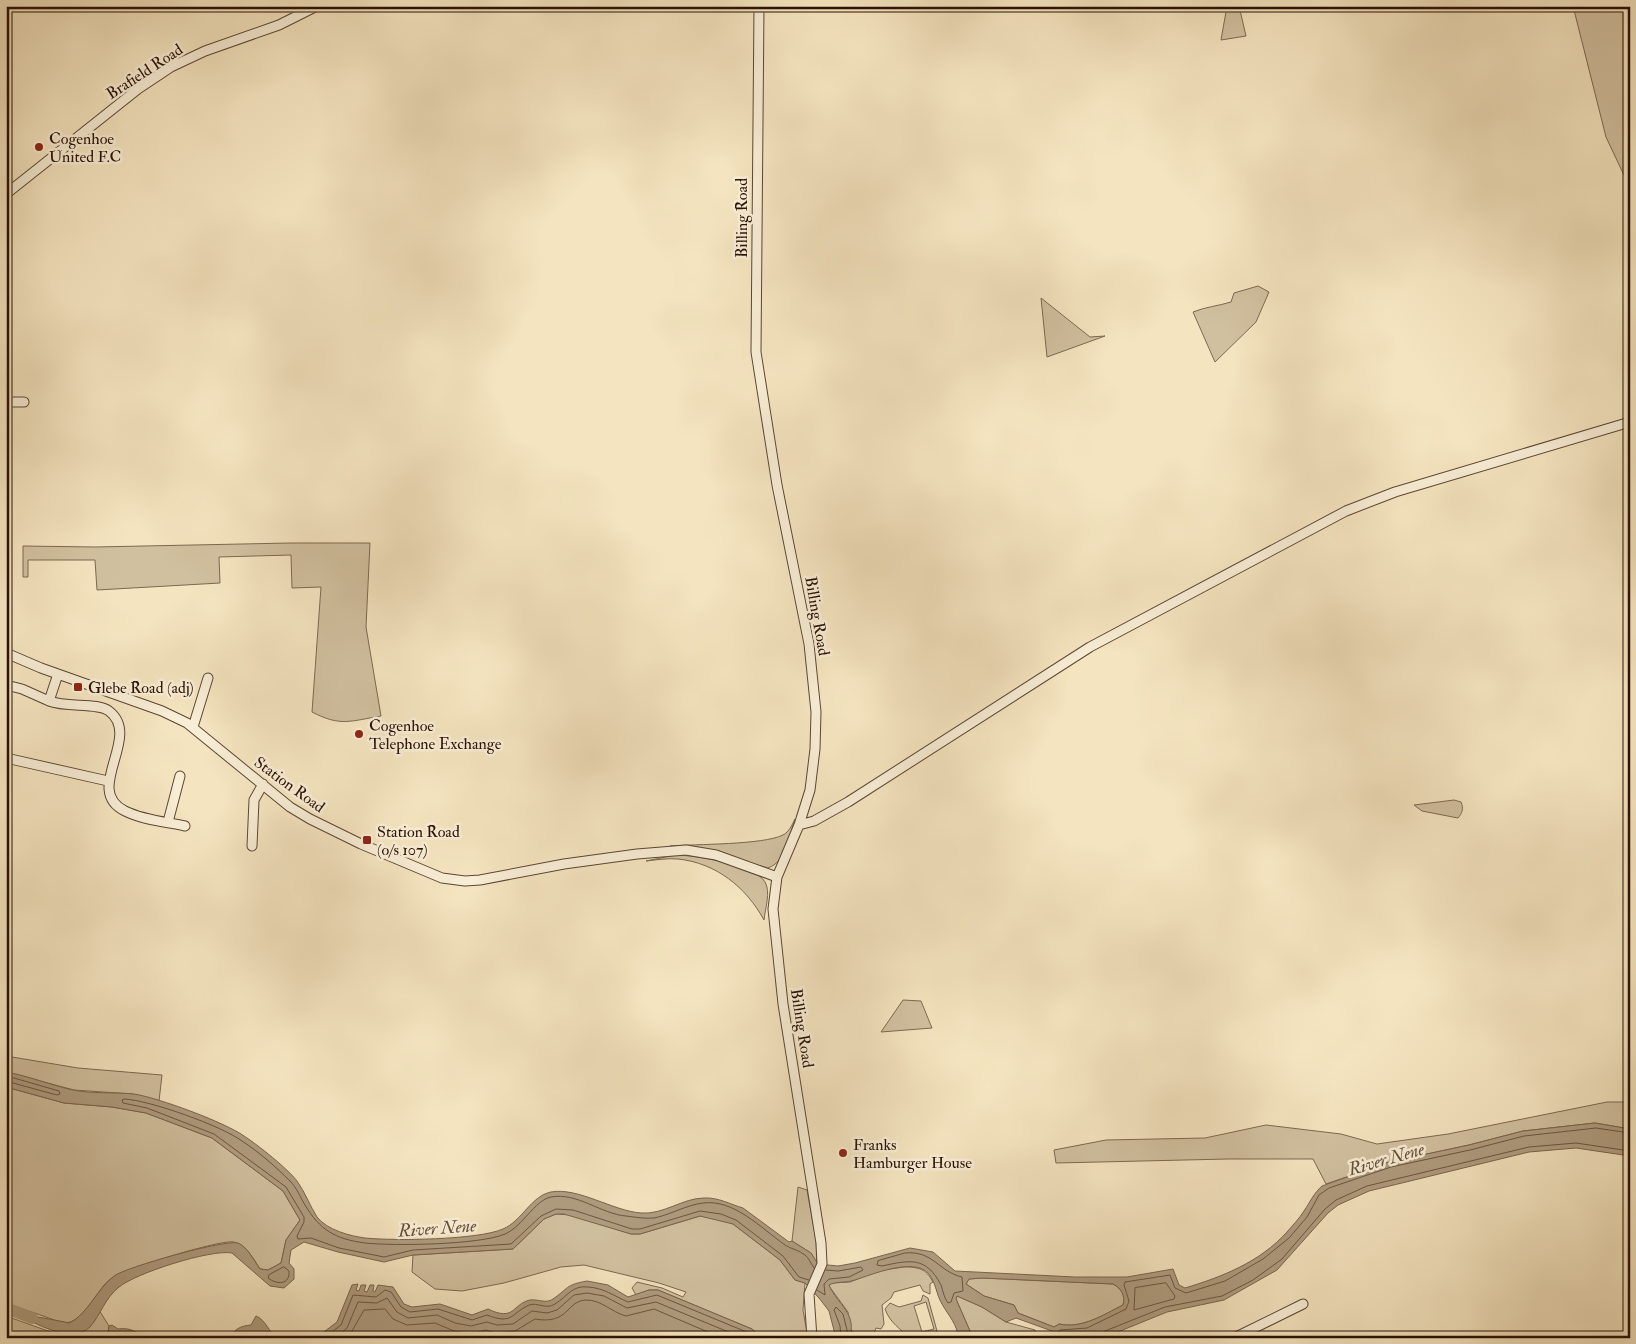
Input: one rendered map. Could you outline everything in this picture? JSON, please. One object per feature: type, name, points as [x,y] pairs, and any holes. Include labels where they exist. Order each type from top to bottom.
[{"type":"street","name":"Brafield Road","points":[[6,194],[138,88],[171,67],[205,51],[279,25],[317,6]]},
{"type":"street","name":"Billing Road","points":[[759,6],[756,352],[780,500],[809,644],[816,712],[813,771],[810,790],[799,825],[777,877],[773,901],[775,943],[819,1224],[822,1264],[809,1294],[812,1338]]},
{"type":"street","points":[[6,402],[24,402]]},
{"type":"street","points":[[799,825],[814,822],[848,802],[1090,646],[1346,511],[1394,492],[1630,422]]},
{"type":"street","name":"Station Road","points":[[6,653],[162,712],[193,727],[290,807],[318,824],[426,872],[453,880],[480,880],[573,863],[637,854],[686,850],[716,855],[777,877]]},
{"type":"street","points":[[50,700],[58,674]]},
{"type":"street","points":[[193,727],[208,678]]},
{"type":"street","points":[[6,685],[22,689],[66,706],[102,708],[115,718],[121,738],[108,781],[113,800],[119,808],[132,814],[185,826]]},
{"type":"street","points":[[6,758],[37,760],[108,781]]},
{"type":"street","points":[[168,822],[180,776]]},
{"type":"street","points":[[252,846],[254,800],[263,784]]},
{"type":"street","points":[[1234,1338],[1303,1304]]},
{"type":"shaded area","points":[[1227,6],[1239,6],[1246,36],[1221,40]]},
{"type":"shaded area","points":[[1573,6],[1630,6],[1630,188],[1606,137]]},
{"type":"shaded area","points":[[1258,286],[1269,292],[1256,322],[1215,362],[1193,312],[1231,302],[1234,293]]},
{"type":"shaded area","points":[[1041,298],[1090,337],[1105,336],[1047,357]]},
{"type":"shaded area","points":[[370,543],[366,627],[381,716],[346,722],[331,720],[312,712],[321,587],[292,588],[291,555],[219,557],[220,583],[97,590],[95,560],[28,560],[28,577],[23,577],[23,546],[95,547]]},
{"type":"shaded area","points":[[1454,800],[1462,804],[1462,811],[1458,818],[1422,811],[1414,805]]},
{"type":"shaded area","points":[[795,819],[783,854],[774,865],[768,868],[698,848],[670,846],[760,841],[783,835]]},
{"type":"shaded area","points":[[675,855],[723,862],[759,876],[765,882],[768,891],[764,920],[757,908],[739,887],[717,871],[692,861],[678,859],[646,861]]},
{"type":"shaded area","points":[[903,1000],[921,1001],[932,1028],[881,1032]]},
{"type":"shaded area","points":[[6,1056],[78,1068],[162,1075],[159,1101],[132,1094],[74,1090],[6,1072]]},
{"type":"shaded area","points":[[6,1087],[64,1103],[112,1107],[146,1113],[212,1138],[283,1191],[300,1220],[286,1240],[281,1263],[268,1270],[260,1269],[243,1246],[234,1242],[226,1242],[135,1268],[112,1278],[106,1283],[85,1312],[71,1322],[63,1323],[6,1303]]},
{"type":"shaded area","points":[[1607,1102],[1630,1102],[1630,1129],[1595,1123],[1523,1131],[1390,1162],[1326,1184],[1313,1159],[1056,1163],[1054,1150],[1106,1140],[1205,1138],[1266,1125],[1341,1134],[1377,1144],[1448,1134]]},
{"type":"shaded area","points":[[798,1187],[807,1190],[816,1240],[817,1264],[811,1253],[792,1241]]},
{"type":"shaded area","points":[[556,1214],[572,1215],[631,1234],[640,1234],[700,1216],[719,1219],[733,1224],[780,1260],[795,1280],[805,1283],[803,1310],[808,1338],[762,1338],[752,1329],[658,1290],[649,1290],[636,1295],[632,1288],[637,1282],[662,1288],[683,1297],[686,1292],[659,1283],[584,1265],[561,1267],[504,1283],[462,1291],[435,1289],[412,1272],[413,1255],[513,1249],[544,1219]]},
{"type":"shaded area","points":[[904,1267],[918,1268],[928,1274],[933,1282],[930,1284],[930,1294],[923,1291],[920,1285],[894,1292],[891,1298],[882,1305],[884,1324],[881,1329],[876,1328],[874,1333],[879,1336],[878,1338],[867,1338],[851,1331],[848,1312],[829,1286],[832,1283],[850,1282],[877,1271]]},
{"type":"shaded area","points":[[969,1279],[1113,1284],[1122,1293],[1124,1302],[1123,1305],[1084,1323],[1076,1325],[1059,1324],[1054,1327],[1018,1313],[1014,1305],[984,1296],[966,1284]]},
{"type":"shaded area","points":[[923,1295],[928,1298],[937,1331],[934,1338],[909,1338],[892,1322],[885,1309],[890,1303],[899,1307],[921,1301]],"holes":[[[926,1302],[934,1329],[922,1332],[914,1306]]]},
{"type":"shaded area","points":[[957,1296],[982,1307],[1006,1322],[1035,1330],[1036,1338],[973,1338],[956,1299]]},
{"type":"shaded area","points":[[99,1310],[109,1326],[107,1338],[6,1338],[6,1316],[62,1336],[85,1329]]},
{"type":"water","points":[[6,1072],[73,1090],[145,1096],[175,1105],[207,1118],[235,1130],[280,1164],[297,1181],[321,1222],[339,1232],[359,1237],[378,1239],[436,1239],[491,1233],[510,1225],[538,1198],[551,1192],[573,1193],[641,1213],[657,1212],[688,1201],[709,1198],[743,1208],[789,1242],[792,1241],[811,1253],[818,1264],[838,1266],[910,1248],[933,1252],[955,1271],[1075,1277],[1127,1277],[1173,1269],[1179,1285],[1185,1288],[1213,1279],[1240,1267],[1265,1252],[1296,1222],[1322,1186],[1389,1162],[1523,1131],[1595,1123],[1630,1129],[1630,1156],[1576,1148],[1529,1152],[1369,1191],[1338,1205],[1328,1213],[1277,1270],[1224,1300],[1167,1312],[1103,1338],[1056,1338],[1052,1331],[1016,1318],[1006,1322],[982,1307],[957,1296],[956,1299],[973,1338],[958,1338],[955,1324],[940,1300],[928,1273],[913,1267],[903,1267],[881,1271],[852,1281],[829,1285],[850,1318],[851,1331],[867,1338],[836,1338],[829,1311],[819,1298],[805,1283],[795,1280],[780,1260],[733,1224],[700,1216],[640,1234],[631,1234],[564,1214],[556,1214],[544,1219],[513,1249],[413,1255],[384,1262],[304,1242],[291,1250],[289,1263],[294,1269],[294,1279],[284,1288],[270,1286],[232,1253],[192,1258],[128,1281],[114,1291],[90,1327],[82,1332],[73,1334],[43,1327],[17,1313],[70,1323],[82,1313],[114,1276],[137,1266],[215,1245],[238,1243],[248,1251],[260,1269],[268,1270],[281,1263],[286,1240],[300,1220],[283,1191],[212,1138],[146,1113],[112,1107],[64,1103],[6,1087]],"holes":[[[982,1278],[1113,1284],[1122,1293],[1124,1298],[1123,1305],[1084,1323],[1076,1325],[1059,1324],[1054,1327],[1018,1313],[1014,1305],[984,1296],[966,1284],[969,1279]]]},
{"type":"water","points":[[587,1281],[608,1285],[628,1297],[649,1290],[658,1290],[752,1329],[762,1338],[316,1338],[337,1322],[352,1285],[358,1284],[356,1290],[359,1291],[361,1285],[366,1285],[364,1291],[367,1292],[370,1285],[374,1285],[373,1291],[375,1292],[378,1285],[393,1287],[404,1304],[412,1307],[440,1304],[472,1315],[488,1309],[497,1313],[508,1313],[524,1302],[553,1299],[568,1287]]},
{"type":"water","points":[[256,1316],[278,1338],[229,1338],[238,1328],[251,1325]]},
{"type":"water","points":[[112,1325],[118,1329],[127,1329],[146,1335],[160,1335],[169,1338],[107,1338],[109,1326]]},
{"type":"waterway","points":[[6,1308],[32,1318]]},
{"type":"place","name":"Cogenhoe United F.C","points":[[39,147]]},
{"type":"place","name":"Glebe Road (adj)","points":[[78,687]]},
{"type":"place","name":"Cogenhoe Telephone Exchange","points":[[359,734]]},
{"type":"place","name":"Station Road (o/s 107)","points":[[367,840]]},
{"type":"place","name":"Franks Hamburger House","points":[[843,1153]]},
{"type":"water label","name":"River Nene","points":[[1386,1159]]},
{"type":"water label","name":"River Nene","points":[[437,1228]]}]
